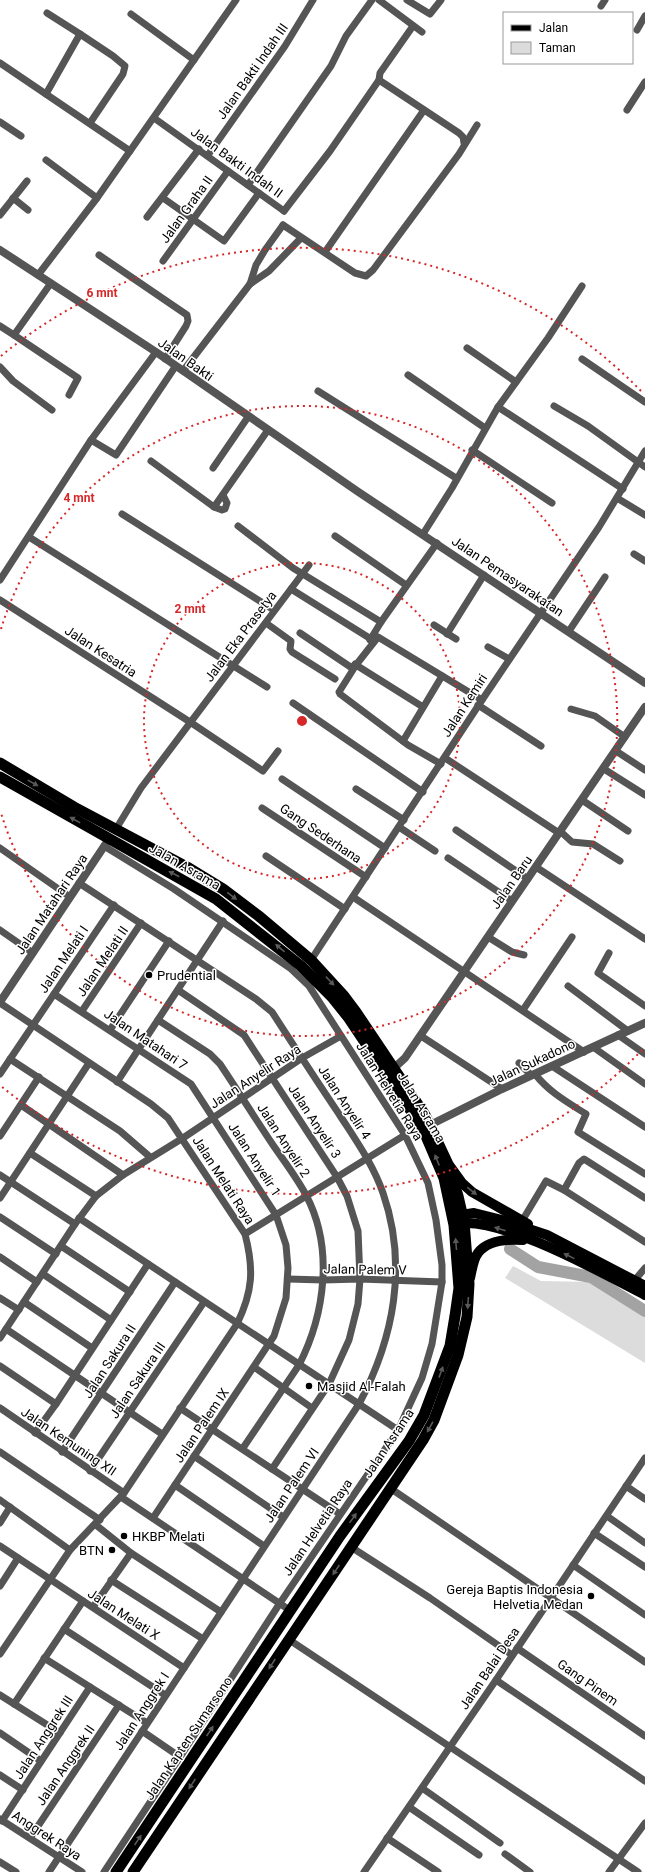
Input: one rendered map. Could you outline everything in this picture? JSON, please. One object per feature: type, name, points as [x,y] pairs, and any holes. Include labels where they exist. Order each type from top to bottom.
[{"type":"highway","name":"Jalan Asrama","points":[[0,763],[223,889],[260,917],[311,960],[356,1012],[397,1066],[430,1125],[447,1162],[469,1284],[467,1317],[464,1334],[441,1403],[423,1440],[291,1635]]},
{"type":"highway","name":"Jalan Asrama","points":[[0,777],[106,842],[216,899],[301,966],[332,997],[348,1017],[397,1066],[444,1178],[458,1220],[459,1288],[450,1346],[424,1415],[408,1441],[340,1536],[288,1616]]},
{"type":"highway","name":"Jalan Kapten Sumarsono","points":[[116,1872],[288,1616]]},
{"type":"highway","points":[[133,1872],[291,1635]]},
{"type":"main road","points":[[447,1162],[462,1183],[472,1192],[547,1235],[645,1286]]},
{"type":"main road","points":[[458,1220],[474,1213],[495,1218],[547,1235]]},
{"type":"main road","points":[[458,1220],[497,1228],[534,1241],[645,1295]]},
{"type":"main road","points":[[469,1284],[474,1260],[478,1253],[484,1248],[493,1243],[509,1239],[534,1241]]},
{"type":"street","points":[[38,275],[97,198],[236,0]]},
{"type":"street","name":"Jalan Bakti Indah III","points":[[208,155],[278,57],[314,0]]},
{"type":"street","points":[[248,184],[330,66],[346,36],[372,0]]},
{"type":"street","points":[[379,0],[422,32]]},
{"type":"street","points":[[407,0],[430,14],[441,0]]},
{"type":"street","points":[[47,13],[113,56],[125,66],[123,74],[90,123]]},
{"type":"street","points":[[130,14],[194,60]]},
{"type":"street","points":[[637,30],[645,16]]},
{"type":"street","points":[[284,211],[330,151],[379,80],[380,73],[413,26]]},
{"type":"street","points":[[46,94],[80,34]]},
{"type":"street","points":[[0,63],[130,151]]},
{"type":"street","points":[[379,80],[459,133],[463,137],[464,143]]},
{"type":"street","points":[[627,110],[645,82]]},
{"type":"street","points":[[325,252],[424,110]]},
{"type":"street","name":"Jalan Bakti Indah II","points":[[154,118],[208,155],[284,211],[283,225]]},
{"type":"street","points":[[0,122],[21,136]]},
{"type":"street","points":[[183,371],[230,312],[250,284],[256,265],[264,250],[283,225],[358,275],[366,276],[373,270],[459,154],[464,143],[477,125]]},
{"type":"street","points":[[147,217],[199,149]]},
{"type":"street","points":[[46,160],[97,198]]},
{"type":"street","name":"Jalan Graha II","points":[[163,262],[228,171]]},
{"type":"street","points":[[0,214],[27,181]]},
{"type":"street","points":[[163,198],[192,220],[224,241],[259,193]]},
{"type":"street","points":[[12,198],[28,210]]},
{"type":"street","points":[[250,284],[269,271],[301,238]]},
{"type":"street","name":"Jalan Bakti","points":[[0,250],[156,352],[175,367],[357,491]]},
{"type":"street","points":[[99,255],[187,315],[188,321],[186,326],[165,359]]},
{"type":"street","points":[[14,335],[51,283]]},
{"type":"street","points":[[423,534],[452,488],[456,478],[498,407],[548,338],[582,286]]},
{"type":"street","points":[[0,326],[78,378],[69,395]]},
{"type":"street","points":[[467,348],[516,382]]},
{"type":"street","points":[[0,580],[91,440],[156,352]]},
{"type":"street","points":[[582,360],[645,402]]},
{"type":"street","points":[[0,366],[13,382],[52,410]]},
{"type":"street","points":[[91,440],[116,455],[175,367]]},
{"type":"street","points":[[408,375],[485,428]]},
{"type":"street","points":[[318,391],[456,478]]},
{"type":"street","points":[[554,406],[588,426],[645,467]]},
{"type":"street","points":[[498,407],[623,489]]},
{"type":"street","points":[[213,468],[248,417]]},
{"type":"street","points":[[151,461],[214,507],[268,430]]},
{"type":"street","points":[[472,450],[552,503]]},
{"type":"street","name":"Jalan Kemiri","points":[[311,960],[423,792],[540,612],[618,498],[645,451]]},
{"type":"street","name":"Jalan Pemasyarakatan","points":[[357,491],[645,683]]},
{"type":"street","points":[[618,498],[645,515]]},
{"type":"street","points":[[122,514],[274,610]]},
{"type":"street","points":[[238,526],[302,574],[335,592],[381,622]]},
{"type":"street","points":[[335,536],[406,586]]},
{"type":"street","points":[[29,537],[267,687]]},
{"type":"street","points":[[300,634],[352,668],[381,622],[436,543]]},
{"type":"street","points":[[634,554],[645,561]]},
{"type":"street","name":"Jalan Eka Prasetya","points":[[190,722],[309,565]]},
{"type":"street","points":[[447,634],[484,575]]},
{"type":"street","points":[[569,631],[605,577]]},
{"type":"street","points":[[291,589],[371,639]]},
{"type":"street","name":"Jalan Kesatria","points":[[0,600],[190,722],[263,772],[278,752]]},
{"type":"street","points":[[266,623],[291,641],[290,649],[292,652],[334,679]]},
{"type":"street","points":[[434,625],[456,639]]},
{"type":"street","points":[[541,746],[442,676],[378,637],[356,665],[339,693],[403,741],[443,761],[560,832],[572,842],[593,844],[620,861]]},
{"type":"street","points":[[488,646],[509,659]]},
{"type":"street","points":[[356,665],[423,707]]},
{"type":"street","points":[[403,741],[442,676]]},
{"type":"street","points":[[293,703],[423,792]]},
{"type":"street","name":"Jalan Baru","points":[[397,1066],[421,1036],[645,707]]},
{"type":"street","points":[[571,709],[594,716],[625,737]]},
{"type":"street","points":[[116,829],[141,788],[190,722]]},
{"type":"street","points":[[616,751],[645,770]]},
{"type":"street","points":[[604,769],[645,795]]},
{"type":"street","points":[[282,779],[385,848]]},
{"type":"street","points":[[356,788],[404,820]]},
{"type":"street","points":[[582,800],[628,831]]},
{"type":"street","name":"Gang Sederhana","points":[[262,808],[366,877]]},
{"type":"street","points":[[399,827],[435,851]]},
{"type":"street","points":[[456,830],[528,879]]},
{"type":"street","name":"Jalan Matahari Raya","points":[[0,1003],[106,842]]},
{"type":"street","name":"Jalan Helvetia Raya","points":[[104,1872],[280,1603],[398,1430],[422,1378],[432,1344],[442,1282],[442,1265],[436,1220],[428,1183],[405,1135],[309,986],[300,976],[223,921],[106,842]]},
{"type":"street","points":[[0,848],[70,897]]},
{"type":"street","points":[[266,856],[345,909]]},
{"type":"street","points":[[448,858],[512,901]]},
{"type":"street","points":[[536,867],[645,939]]},
{"type":"street","name":"Jalan Anyelir 4","points":[[79,883],[266,1006],[302,1058],[367,1158],[383,1193],[392,1227],[395,1247],[396,1281]]},
{"type":"street","points":[[353,897],[584,1052]]},
{"type":"street","name":"Jalan Melati I","points":[[0,1074],[114,905]]},
{"type":"street","points":[[117,1082],[223,921]]},
{"type":"street","name":"Jalan Melati II","points":[[82,1011],[141,923]]},
{"type":"street","points":[[0,930],[32,953]]},
{"type":"street","points":[[488,937],[512,952],[524,955]]},
{"type":"street","points":[[523,1010],[572,937]]},
{"type":"street","points":[[110,1030],[169,941]]},
{"type":"street","points":[[609,952],[598,973],[645,1006]]},
{"type":"street","points":[[568,986],[628,1030]]},
{"type":"street","name":"Jalan Anyelir 3","points":[[178,990],[244,1035],[337,1177],[347,1196],[358,1231],[360,1279],[358,1304],[349,1340],[329,1384],[272,1469]]},
{"type":"street","name":"Jalan Matahari 7","points":[[54,994],[191,1084],[213,1116]]},
{"type":"street","name":"Jalan Melati Raya","points":[[0,1003],[162,1113],[183,1138],[245,1234],[251,1256],[252,1274],[245,1308],[237,1324],[162,1434],[123,1495],[70,1550],[0,1654]]},
{"type":"street","name":"Jalan Anyelir 2","points":[[158,1020],[215,1059],[307,1196],[320,1236],[323,1251],[323,1280],[316,1320],[299,1365],[243,1448]]},
{"type":"street","name":"Jalan Sukadono","points":[[430,1125],[502,1089],[645,1023]]},
{"type":"street","points":[[618,1035],[645,1054]]},
{"type":"street","name":"Jalan Anyelir Raya","points":[[0,1338],[77,1221],[96,1196],[123,1174],[183,1138],[213,1116],[302,1058],[341,1036]]},
{"type":"street","points":[[421,1036],[502,1089]]},
{"type":"street","points":[[593,1047],[645,1084]]},
{"type":"street","points":[[10,1059],[120,1131],[150,1157]]},
{"type":"street","points":[[0,1198],[89,1063]]},
{"type":"street","points":[[518,1063],[555,1094],[586,1114],[578,1132],[645,1174]]},
{"type":"street","points":[[552,1066],[645,1127]]},
{"type":"street","points":[[0,1136],[39,1077]]},
{"type":"street","points":[[21,1105],[123,1174]]},
{"type":"street","name":"Jalan Anyelir 1","points":[[213,1116],[276,1215],[286,1245],[288,1279]]},
{"type":"street","points":[[245,1234],[405,1135]]},
{"type":"street","points":[[30,1153],[96,1196]]},
{"type":"street","points":[[564,1190],[579,1163],[584,1159],[645,1198]]},
{"type":"street","points":[[0,1175],[148,1264],[398,1430]]},
{"type":"street","points":[[522,1221],[546,1181],[564,1190],[645,1242]]},
{"type":"street","points":[[0,1217],[56,1254]]},
{"type":"street","points":[[61,1246],[130,1292]]},
{"type":"street","points":[[0,1257],[37,1282]]},
{"type":"street","points":[[35,1433],[56,1404],[148,1264]]},
{"type":"street","points":[[634,1281],[645,1268]]},
{"type":"street","points":[[43,1274],[111,1320]]},
{"type":"street","name":"Jalan Palem V","points":[[288,1279],[360,1279],[442,1282]]},
{"type":"street","name":"Jalan Palem IX","points":[[154,1518],[212,1428],[269,1345],[280,1320],[286,1298],[288,1279]]},
{"type":"street","name":"Jalan Palem VI","points":[[243,1579],[359,1404],[384,1346],[394,1304],[396,1281]]},
{"type":"street","name":"Jalan Sakura II","points":[[62,1452],[102,1394],[175,1282]]},
{"type":"street","points":[[0,1298],[19,1310]]},
{"type":"street","points":[[24,1302],[92,1348]]},
{"type":"street","name":"Jalan Sakura III","points":[[90,1471],[204,1302]]},
{"type":"street","points":[[6,1329],[162,1434]]},
{"type":"street","points":[[0,1366],[56,1404]]},
{"type":"street","points":[[254,1367],[312,1408]]},
{"type":"street","name":"Jalan Kemuning XII","points":[[0,1408],[154,1518],[280,1603],[288,1616]]},
{"type":"street","points":[[180,1408],[243,1448],[302,1490],[340,1514]]},
{"type":"street","points":[[0,1452],[98,1522],[131,1553],[221,1612]]},
{"type":"street","points":[[194,1456],[283,1517]]},
{"type":"street","name":"Jalan Balai Desa","points":[[364,1872],[496,1680],[645,1458]]},
{"type":"street","points":[[175,1485],[264,1546]]},
{"type":"street","points":[[626,1486],[645,1499]]},
{"type":"street","points":[[390,1488],[552,1597],[645,1662]]},
{"type":"street","points":[[0,1500],[70,1550]]},
{"type":"street","points":[[0,1523],[10,1507]]},
{"type":"street","points":[[607,1516],[645,1543]]},
{"type":"street","points":[[594,1534],[645,1567]]},
{"type":"street","name":"Jalan Melati X","points":[[0,1546],[184,1668]]},
{"type":"street","points":[[351,1547],[430,1598],[512,1655]]},
{"type":"street","points":[[93,1607],[131,1553]]},
{"type":"street","points":[[0,1586],[18,1558]]},
{"type":"street","points":[[573,1565],[645,1615]]},
{"type":"street","name":"Jalan Anggrek I","points":[[49,1872],[243,1579]]},
{"type":"street","points":[[112,1580],[203,1639]]},
{"type":"street","points":[[14,1704],[83,1601]]},
{"type":"street","points":[[64,1628],[165,1695]]},
{"type":"street","points":[[291,1635],[449,1747],[638,1872]]},
{"type":"street","name":"Gang Pinem","points":[[517,1648],[645,1736]]},
{"type":"street","points":[[44,1658],[147,1723]]},
{"type":"street","points":[[496,1680],[645,1781]]},
{"type":"street","name":"Jalan Anggrek III","points":[[1,1820],[23,1790],[90,1687]]},
{"type":"street","points":[[0,1695],[60,1733]]},
{"type":"street","name":"Jalan Anggrek II","points":[[30,1838],[120,1705]]},
{"type":"street","points":[[142,1731],[180,1757]]},
{"type":"street","points":[[0,1733],[41,1761]]},
{"type":"street","points":[[0,1774],[23,1790]]},
{"type":"street","points":[[422,1788],[500,1843]]},
{"type":"street","points":[[409,1807],[479,1855]]},
{"type":"street","name":"Anggrek Raya","points":[[1,1820],[82,1872]]},
{"type":"street","points":[[609,1872],[645,1823]]},
{"type":"street","points":[[387,1838],[438,1872]]},
{"type":"street","points":[[505,1854],[530,1872]]},
{"type":"street","points":[[0,1862],[16,1872]]},
{"type":"green space","points":[[513,1266],[541,1281],[592,1282],[645,1317],[645,1363],[505,1278]]},
{"type":"waterway","points":[[510,1249],[538,1267],[591,1277],[645,1311]]},
{"type":"place","name":"Prudential","points":[[149,975]]},
{"type":"place","name":"Masjid Al-Falah","points":[[309,1386]]},
{"type":"place","name":"HKBP Melati","points":[[124,1536]]},
{"type":"place","name":"BTN","points":[[112,1550]]},
{"type":"place","name":"Gereja Baptis Indonesia Helvetia Medan","points":[[591,1596]]}]
